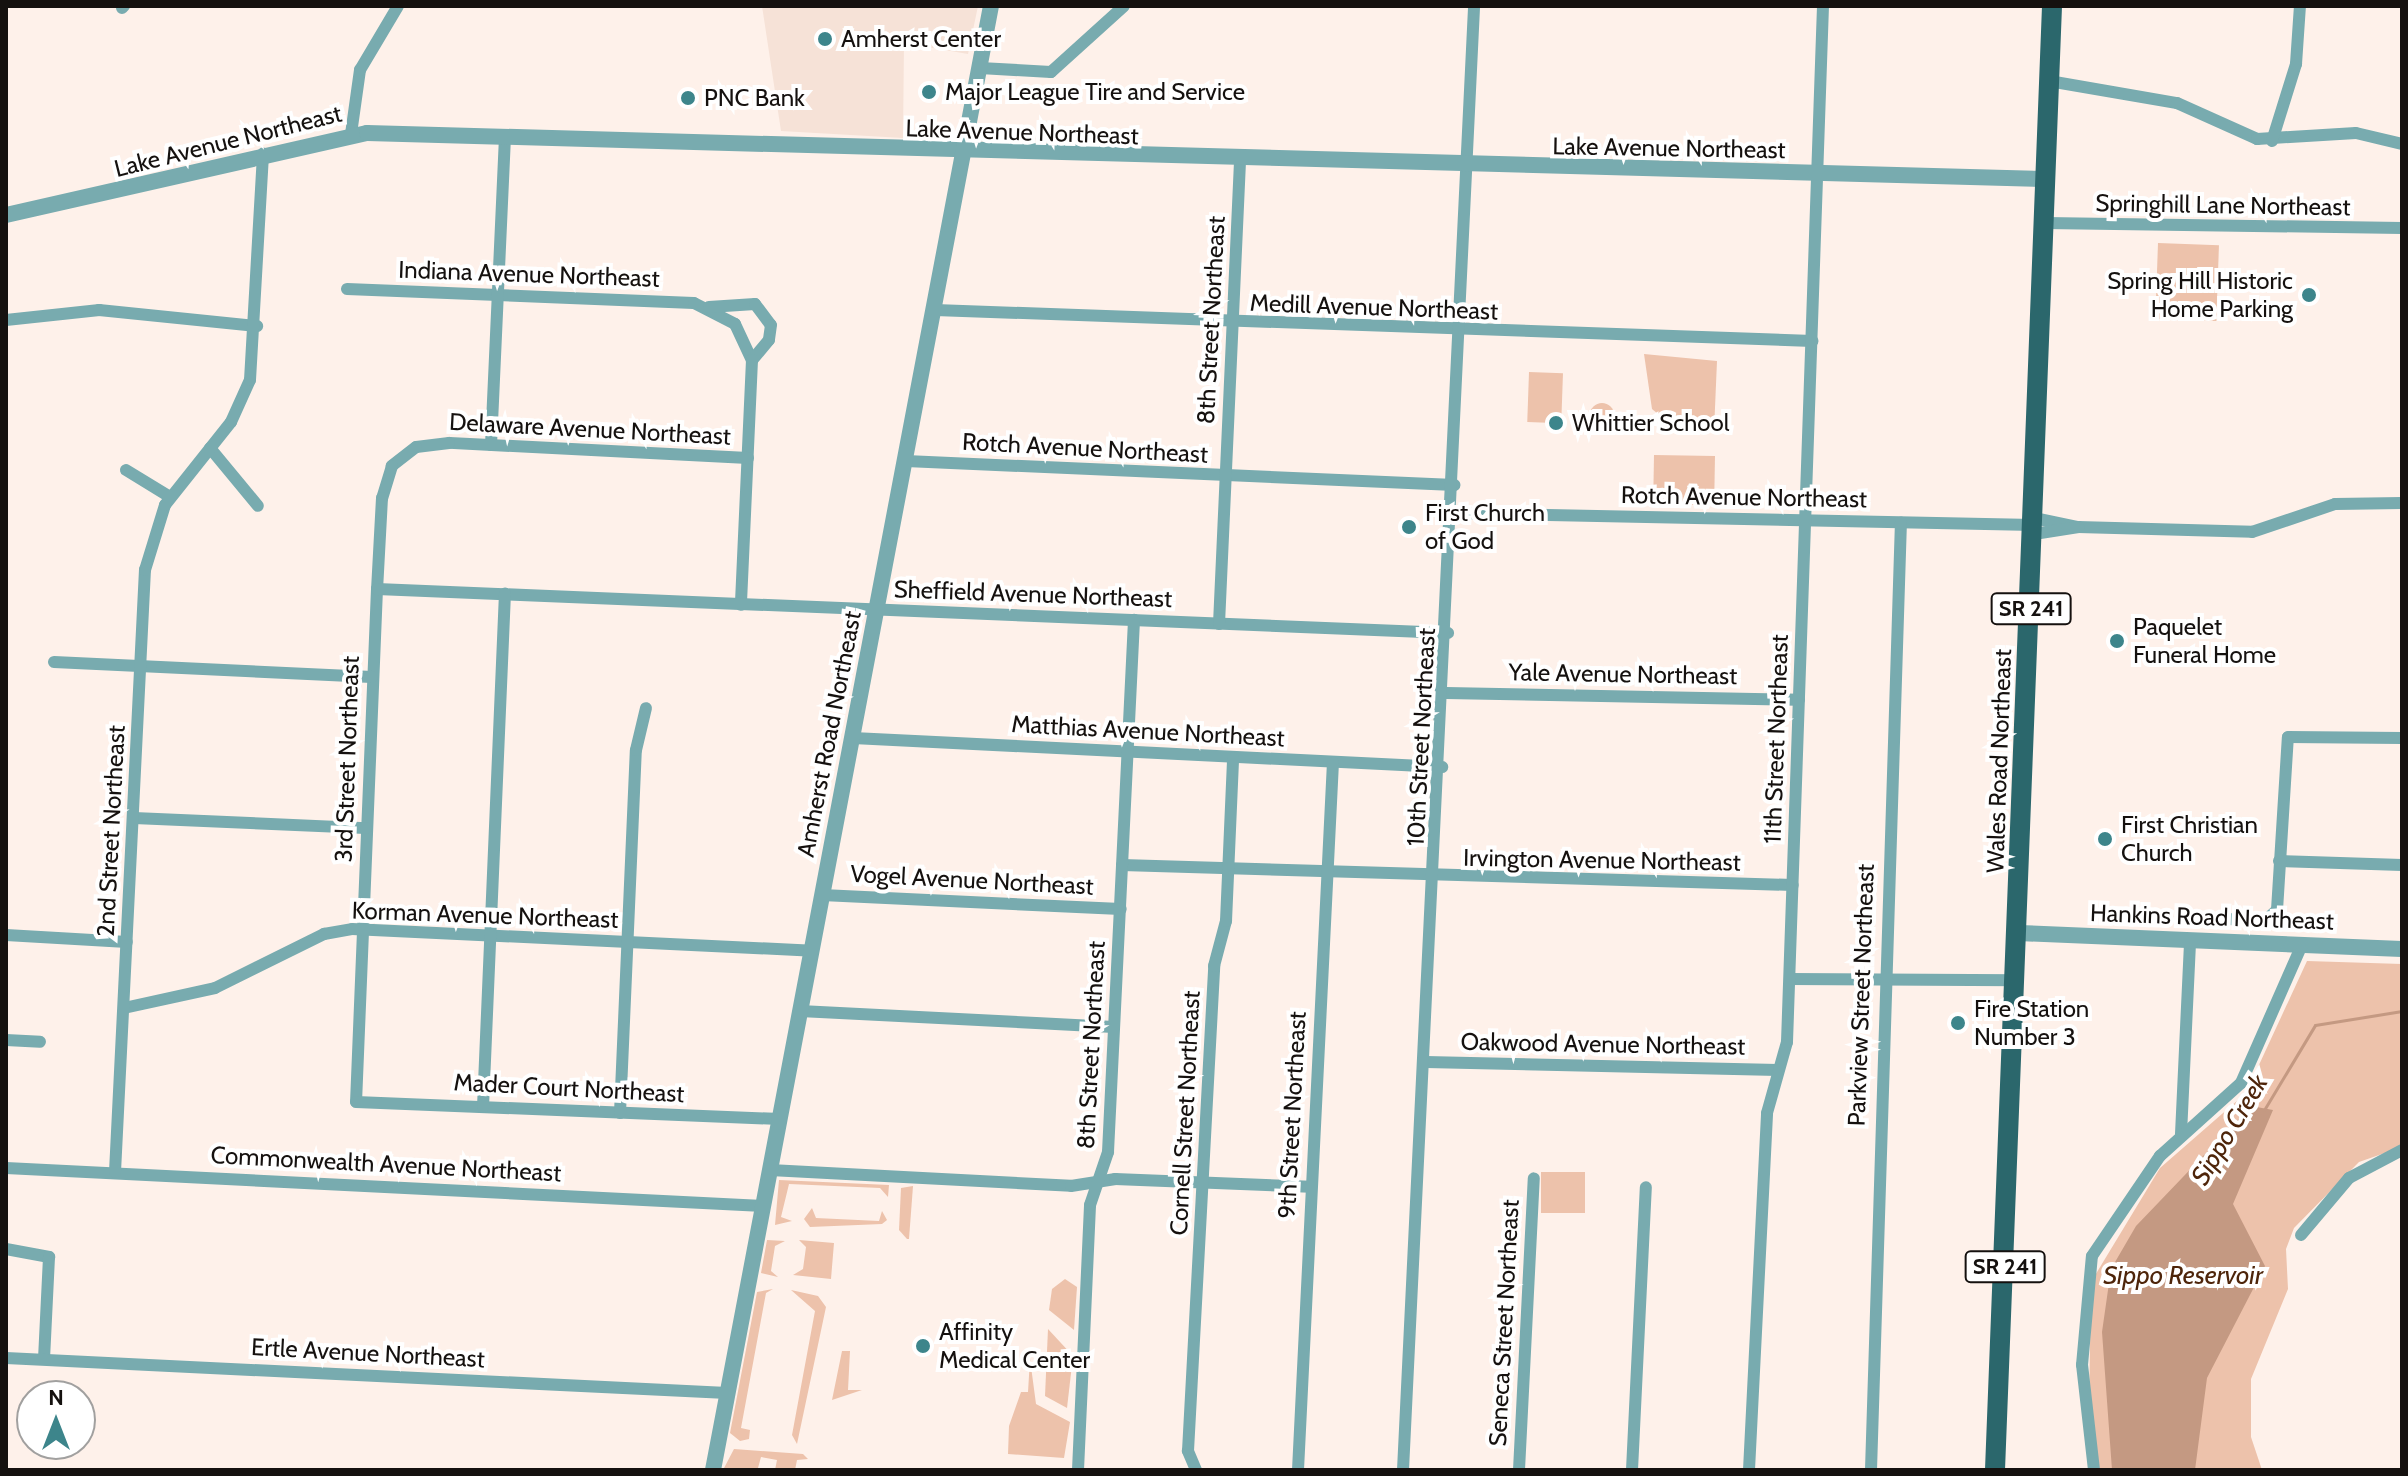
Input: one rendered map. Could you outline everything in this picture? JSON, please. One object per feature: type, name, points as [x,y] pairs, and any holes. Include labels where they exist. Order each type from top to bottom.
[{"type":"main road","name":"Wales Road Northeast","points":[[1995,1470],[2019,933],[2052,6]]},
{"type":"street","points":[[351,134],[360,70],[398,6]]},
{"type":"street","name":"Amherst Road Northeast","points":[[713,1470],[991,6]]},
{"type":"street","points":[[980,68],[1051,72],[1124,6]]},
{"type":"street","name":"10th Street Northeast","points":[[1403,1470],[1446,693],[1474,6]]},
{"type":"street","name":"11th Street Northeast","points":[[1749,1470],[1767,1113],[1778,1070],[1790,979],[1823,6]]},
{"type":"street","points":[[2272,141],[2296,64],[2300,6]]},
{"type":"street","points":[[2049,81],[2177,103],[2272,141],[2356,133],[2402,144]]},
{"type":"street","name":"Lake Avenue Northeast","points":[[6,215],[351,134],[964,155],[2046,179]]},
{"type":"street","points":[[491,445],[505,138]]},
{"type":"street","name":"2nd Street Northeast","points":[[115,1172],[148,553],[170,497],[210,448],[247,392],[257,326],[263,153]]},
{"type":"street","name":"8th Street Northeast","points":[[1219,624],[1240,161]]},
{"type":"street","name":"Springhill Lane Northeast","points":[[2045,223],[2401,230]]},
{"type":"street","name":"Indiana Avenue Northeast","points":[[347,289],[498,294],[709,307],[748,302],[764,310],[771,333],[752,360]]},
{"type":"street","points":[[709,307],[735,324],[752,360],[741,605]]},
{"type":"street","points":[[6,320],[99,310],[257,326]]},
{"type":"street","name":"Medill Avenue Northeast","points":[[935,310],[1233,323],[1812,341]]},
{"type":"street","name":"Delaware Avenue Northeast","points":[[381,514],[388,473],[410,450],[491,445],[748,458]]},
{"type":"street","points":[[210,448],[258,506]]},
{"type":"street","name":"Rotch Avenue Northeast","points":[[906,461],[1454,485]]},
{"type":"street","points":[[126,470],[170,497]]},
{"type":"street","name":"Rotch Avenue Northeast","points":[[1453,513],[2252,532],[2335,504],[2402,503]]},
{"type":"street","name":"3rd Street Northeast","points":[[356,1102],[381,514]]},
{"type":"street","name":"Parkview Street Northeast","points":[[1871,1470],[1884,980],[1901,522]]},
{"type":"street","name":"Sheffield Avenue Northeast","points":[[377,589],[1448,633]]},
{"type":"street","points":[[483,1107],[505,593]]},
{"type":"street","name":"8th Street Northeast","points":[[1078,1470],[1090,1205],[1108,1152],[1134,620]]},
{"type":"street","points":[[54,662],[372,677]]},
{"type":"street","name":"Yale Avenue Northeast","points":[[1446,693],[1799,700]]},
{"type":"street","points":[[620,1113],[636,750],[646,708]]},
{"type":"street","points":[[2222,919],[2275,914],[2288,737],[2402,738]]},
{"type":"street","name":"Matthias Avenue Northeast","points":[[853,738],[1442,767]]},
{"type":"street","name":"Cornell Street Northeast","points":[[1196,1470],[1188,1451],[1214,966],[1224,935],[1233,758]]},
{"type":"street","name":"9th Street Northeast","points":[[1298,1470],[1333,763]]},
{"type":"street","points":[[134,818],[366,828]]},
{"type":"street","points":[[2279,861],[2402,865]]},
{"type":"street","name":"Irvington Avenue Northeast","points":[[1122,865],[1327,875],[1793,885]]},
{"type":"street","name":"Vogel Avenue Northeast","points":[[822,895],[1121,909]]},
{"type":"street","name":"Korman Avenue Northeast","points":[[124,1008],[215,988],[324,934],[362,929],[812,951]]},
{"type":"street","name":"Hankins Road Northeast","points":[[2019,933],[2402,949]]},
{"type":"street","points":[[6,935],[127,942]]},
{"type":"street","points":[[2181,1134],[2190,940]]},
{"type":"street","points":[[2094,1470],[2082,1365],[2092,1256],[2181,1134],[2241,1083],[2302,945]]},
{"type":"street","points":[[1790,979],[2017,980]]},
{"type":"street","points":[[800,1011],[1114,1027]]},
{"type":"street","points":[[6,1040],[40,1042]]},
{"type":"street","name":"Oakwood Avenue Northeast","points":[[1426,1062],[1778,1070]]},
{"type":"street","name":"Mader Court Northeast","points":[[356,1102],[780,1119]]},
{"type":"street","points":[[2301,1235],[2349,1178],[2402,1150]]},
{"type":"street","name":"Commonwealth Avenue Northeast","points":[[6,1168],[763,1206]]},
{"type":"street","points":[[770,1170],[1310,1187]]},
{"type":"street","name":"Seneca Street Northeast","points":[[1519,1470],[1534,1178]]},
{"type":"street","points":[[1632,1470],[1646,1187]]},
{"type":"street","points":[[6,1249],[49,1257],[44,1359]]},
{"type":"street","name":"Ertle Avenue Northeast","points":[[6,1358],[727,1393]]},
{"type":"shaded area","points":[[762,6],[978,6],[968,54],[904,43],[903,138],[781,131]]},
{"type":"shaded area","points":[[2158,243],[2219,245],[2216,321],[2155,319]]},
{"type":"shaded area","points":[[1644,354],[1717,361],[1714,431],[1670,424],[1652,409]]},
{"type":"shaded area","points":[[1529,372],[1563,373],[1561,423],[1527,422]]},
{"type":"shaded area","points":[[1597,403],[1607,403],[1614,410],[1614,420],[1607,427],[1597,427],[1590,420],[1590,410]]},
{"type":"shaded area","points":[[1654,455],[1715,456],[1714,505],[1653,504]]},
{"type":"shaded area","points":[[2307,961],[2402,964],[2402,1147],[2359,1162],[2294,1228],[2286,1249],[2288,1289],[2251,1379],[2251,1437],[2262,1470],[2097,1470],[2089,1408],[2091,1282],[2160,1168],[2246,1093]]},
{"type":"shaded area","points":[[1541,1172],[1585,1172],[1585,1213],[1541,1213]]},
{"type":"shaded area","points":[[779,1180],[889,1185],[888,1197],[880,1188],[789,1184],[781,1217],[792,1221],[775,1225]]},
{"type":"shaded area","points":[[913,1186],[907,1239],[899,1230],[901,1188]]},
{"type":"shaded area","points":[[812,1208],[816,1218],[879,1221],[882,1211],[887,1220],[882,1224],[810,1227],[804,1219]]},
{"type":"shaded area","points":[[767,1240],[785,1241],[775,1246],[771,1271],[778,1277],[761,1273]]},
{"type":"shaded area","points":[[799,1240],[834,1243],[831,1279],[793,1275],[803,1269],[806,1247]]},
{"type":"shaded area","points":[[1065,1279],[1077,1287],[1074,1330],[1049,1310],[1052,1289]]},
{"type":"shaded area","points":[[773,1289],[766,1293],[741,1428],[750,1430],[749,1439],[740,1441],[730,1433],[757,1292]]},
{"type":"shaded area","points":[[791,1290],[818,1296],[826,1307],[797,1444],[792,1435],[815,1311]]},
{"type":"shaded area","points":[[1048,1329],[1073,1356],[1067,1408],[1045,1396]]},
{"type":"shaded area","points":[[842,1351],[850,1351],[848,1390],[862,1390],[832,1400]]},
{"type":"shaded area","points":[[1030,1359],[1036,1404],[1070,1422],[1064,1458],[1008,1454],[1009,1426],[1021,1392],[1028,1392]]},
{"type":"shaded area","points":[[734,1449],[803,1454],[808,1459],[797,1460],[795,1470],[775,1470],[777,1460],[761,1457],[758,1468],[723,1470]]},
{"type":"water","name":"Sippo Reservoir","points":[[2251,1106],[2273,1110],[2233,1204],[2265,1266],[2207,1378],[2195,1470],[2112,1470],[2102,1332],[2111,1269],[2136,1226]]},
{"type":"waterway","name":"Sippo Creek","points":[[2264,1110],[2315,1025],[2402,1011]]},
{"type":"place","name":"Amherst Center","points":[[825,39]]},
{"type":"place","name":"Major League Tire and Service","points":[[929,92]]},
{"type":"place","name":"PNC Bank","points":[[688,98]]},
{"type":"place","name":"Spring Hill Historic Home Parking","points":[[2309,295]]},
{"type":"place","name":"Whittier School","points":[[1556,423]]},
{"type":"place","name":"First Church of God","points":[[1409,527]]},
{"type":"place","name":"Paquelet Funeral Home","points":[[2117,641]]},
{"type":"place","name":"First Christian Church","points":[[2105,839]]},
{"type":"place","name":"Fire Station Number 3","points":[[1958,1023]]},
{"type":"place","name":"Affinity Medical Center","points":[[923,1346]]}]
